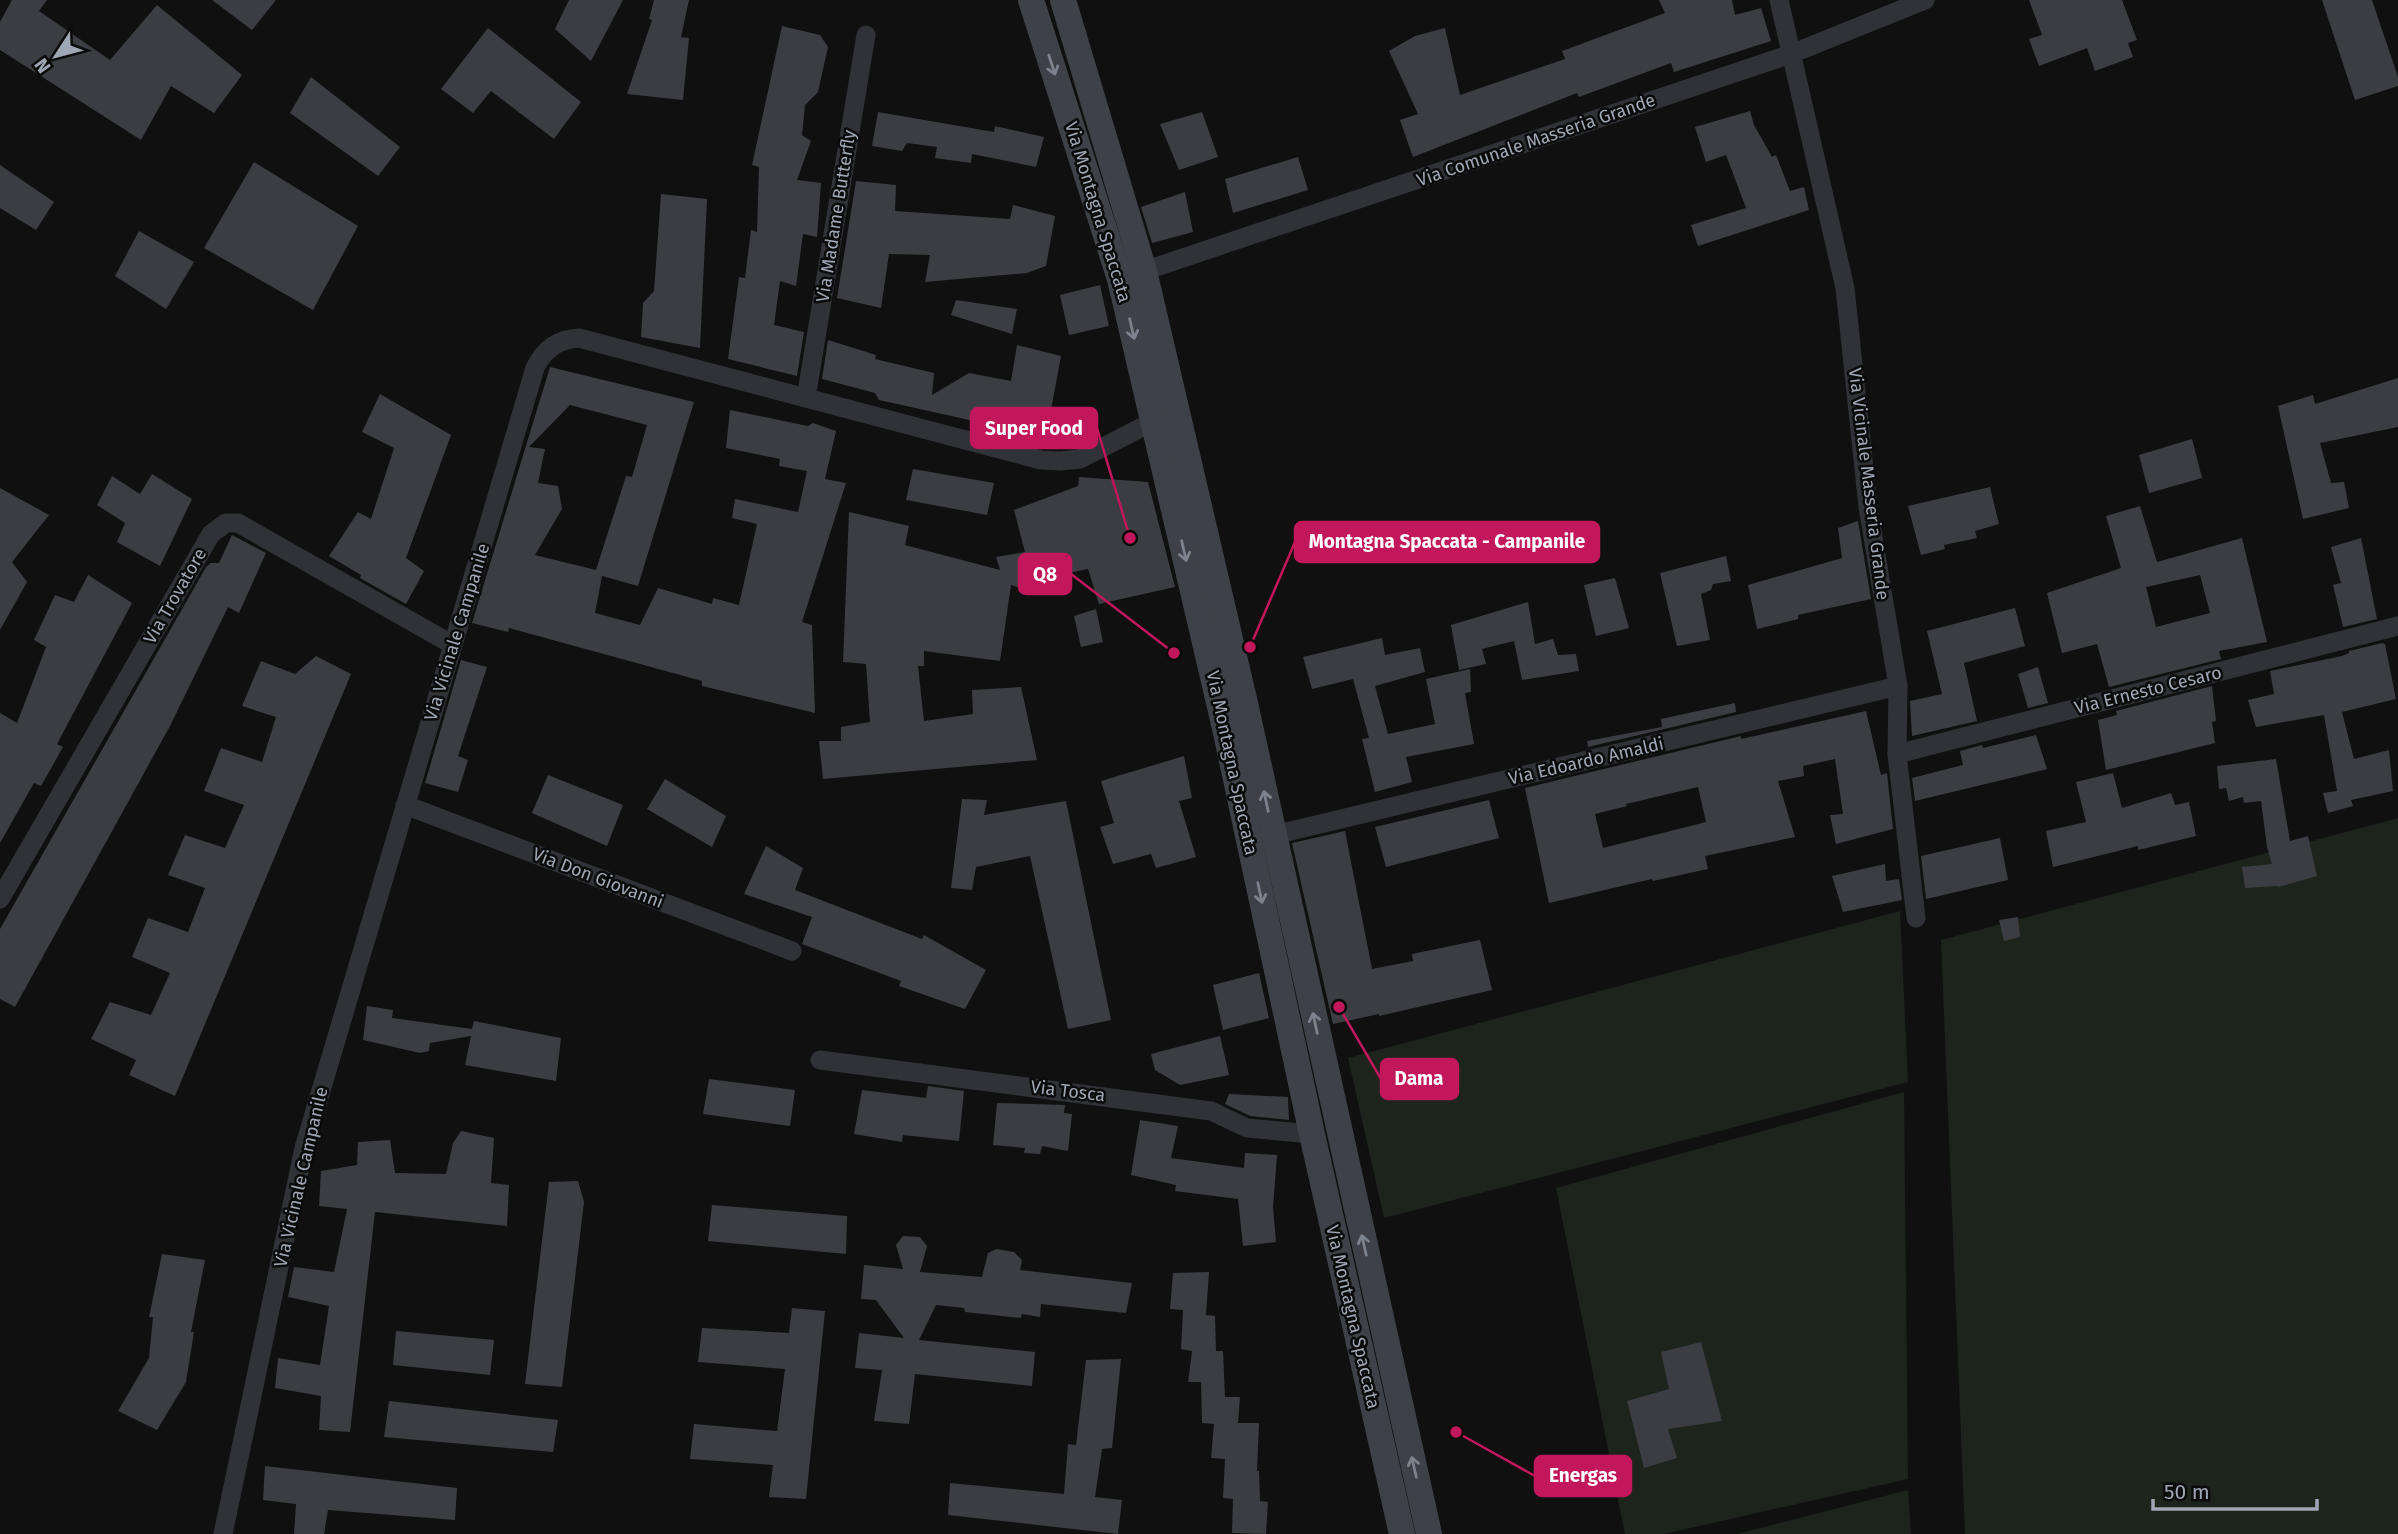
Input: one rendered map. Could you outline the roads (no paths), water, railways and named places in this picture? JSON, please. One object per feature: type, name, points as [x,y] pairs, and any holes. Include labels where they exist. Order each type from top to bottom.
[{"type":"main road","name":"Via Montagna Spaccata","points":[[1031,0],[1121,279],[1225,728],[1312,1134],[1402,1534]]},
{"type":"main road","name":"Via Montagna Spaccata","points":[[1063,0],[1144,271],[1274,835],[1429,1534]]},
{"type":"street","name":"Via Vicinale Masseria Grande","points":[[1779,0],[1844,288],[1868,507],[1898,686],[1897,754],[1916,918]]},
{"type":"street","name":"Via Comunale Masseria Grande","points":[[1144,271],[1791,54],[1925,0]]},
{"type":"street","name":"Via Madame Butterfly","points":[[806,398],[866,35]]},
{"type":"street","name":"Via Vicinale Campanile","points":[[223,1534],[304,1148],[535,368],[548,348],[558,342],[579,338],[1041,460],[1080,459],[1154,421]]},
{"type":"street","name":"Via Trovatore","points":[[0,899],[211,534],[226,523],[238,523],[453,645]]},
{"type":"street","name":"Via Ernesto Cesaro","points":[[1897,754],[2398,626]]},
{"type":"street","name":"Via Edoardo Amaldi","points":[[1274,835],[1898,686]]},
{"type":"street","name":"Via Don Giovanni","points":[[405,805],[792,951]]},
{"type":"street","name":"Via Tosca","points":[[820,1060],[1211,1111],[1247,1128],[1312,1134]]},
{"type":"place","name":"Super Food","points":[[1130,538]]},
{"type":"place","name":"Montagna Spaccata - Campanile","points":[[1250,647]]},
{"type":"place","name":"Q8","points":[[1174,653]]},
{"type":"place","name":"Dama","points":[[1339,1007]]},
{"type":"place","name":"Energas","points":[[1456,1432]]}]
